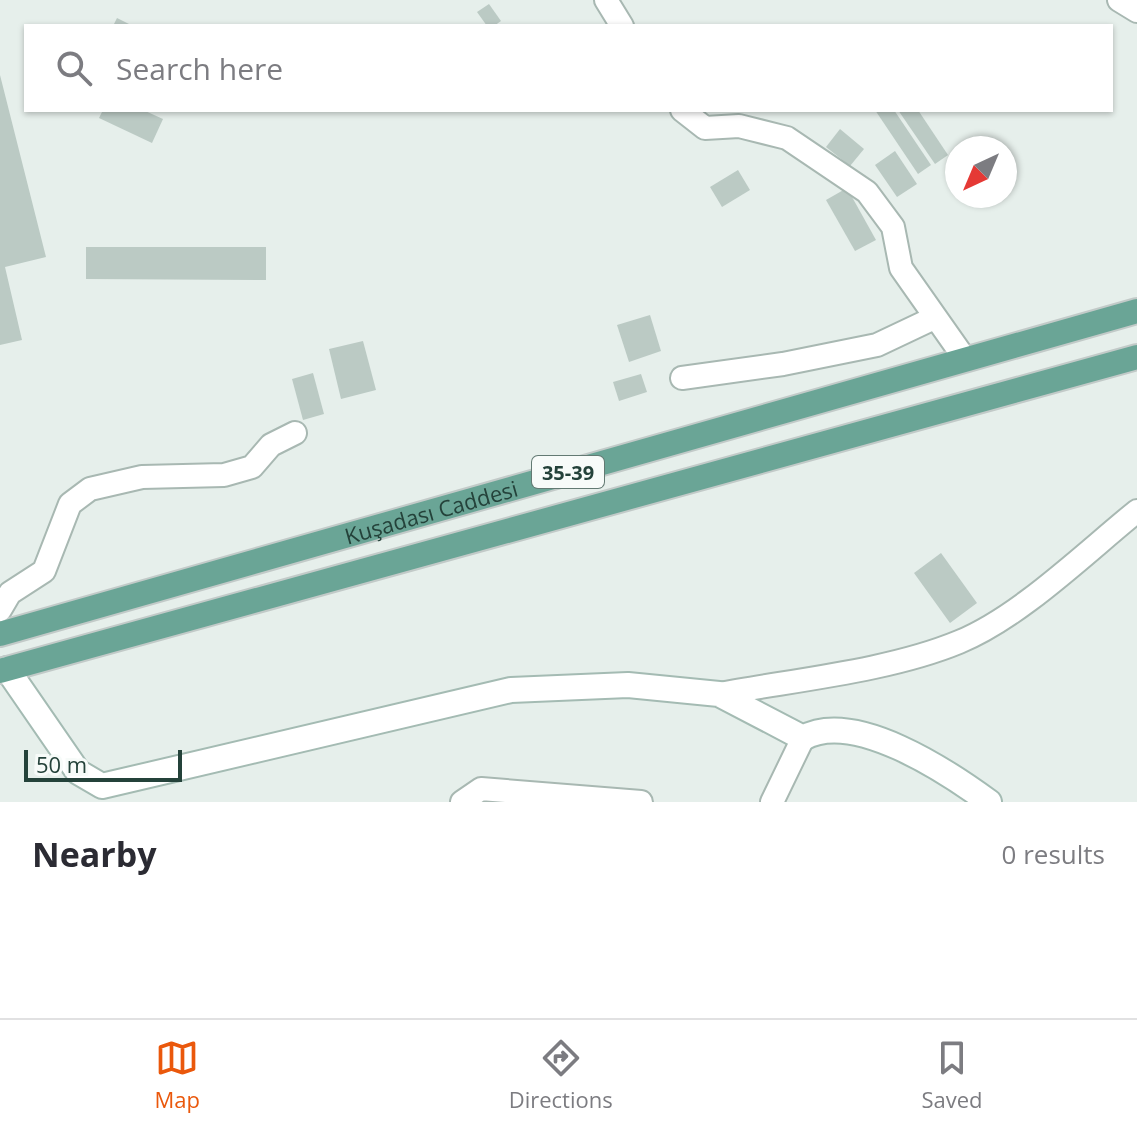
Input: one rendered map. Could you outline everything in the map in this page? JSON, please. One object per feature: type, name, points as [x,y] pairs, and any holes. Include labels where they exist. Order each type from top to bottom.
[{"type":"main road","name":"Kuşadası Caddesi","points":[[0,634],[1137,311]]},
{"type":"main road","name":"Kuşadası Caddesi","points":[[3,670],[1137,357]]},
{"type":"street","points":[[606,0],[621,24]]},
{"type":"street","points":[[1119,0],[1137,11]]},
{"type":"street","points":[[685,112],[705,128],[739,126],[787,138],[867,192],[893,227],[901,268],[965,359]]},
{"type":"street","points":[[682,378],[783,364],[877,345],[934,318]]},
{"type":"street","points":[[0,610],[10,593],[44,571],[70,504],[90,489],[142,477],[224,475],[252,467],[271,445],[295,433]]},
{"type":"street","points":[[3,670],[78,772],[99,794],[511,690],[628,685],[719,694],[920,656],[962,641],[1027,600],[1137,511]]},
{"type":"street","points":[[719,694],[803,738]]},
{"type":"street","points":[[772,802],[803,738],[817,730],[852,732],[932,761],[989,802]]},
{"type":"street","points":[[462,802],[481,789],[641,802]]},
{"type":"building","points":[[489,4],[501,21],[486,24],[477,12]]},
{"type":"building","points":[[117,18],[129,24],[114,24]]},
{"type":"building","points":[[0,75],[46,257],[5,267],[22,340],[0,345]]},
{"type":"building","points":[[102,112],[147,112],[163,119],[152,143],[99,118]]},
{"type":"building","points":[[876,112],[895,112],[931,165],[918,174]]},
{"type":"building","points":[[899,112],[919,112],[945,150],[945,157],[935,164]]},
{"type":"building","points":[[840,129],[864,149],[850,166],[826,147]]},
{"type":"building","points":[[895,151],[917,184],[897,197],[875,165]]},
{"type":"building","points":[[738,170],[750,190],[722,207],[710,187]]},
{"type":"building","points":[[847,188],[876,240],[855,251],[826,200]]},
{"type":"building","points":[[86,247],[266,247],[266,280],[86,279]]},
{"type":"building","points":[[650,315],[661,351],[629,362],[617,325]]},
{"type":"building","points":[[363,341],[376,390],[341,399],[329,349]]},
{"type":"building","points":[[313,373],[324,414],[303,420],[292,379]]},
{"type":"building","points":[[641,374],[647,392],[619,401],[613,382]]},
{"type":"building","points":[[941,553],[977,603],[950,623],[914,573]]}]
